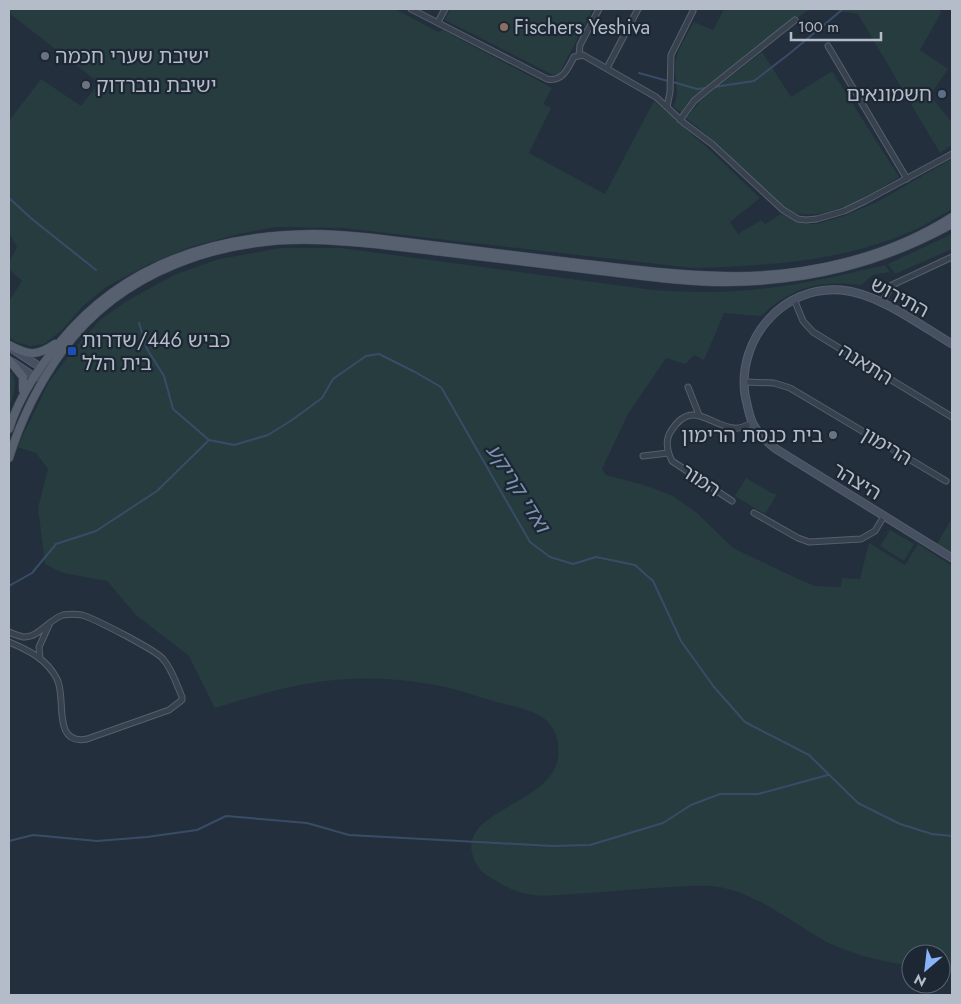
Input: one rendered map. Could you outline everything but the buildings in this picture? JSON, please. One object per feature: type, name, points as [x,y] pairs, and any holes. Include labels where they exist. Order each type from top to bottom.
[{"type":"main road","points":[[9,429],[21,398],[33,376],[77,322],[104,298],[150,269],[188,253],[247,239],[314,234],[373,238],[645,271],[704,276],[740,276],[796,271],[847,262],[912,238],[952,217]]},
{"type":"main road","points":[[9,458],[24,414],[44,377],[80,328],[97,311],[121,293],[152,274],[209,253],[248,244],[314,240],[373,243],[644,276],[740,282],[797,277],[848,267],[915,244],[952,224]]},
{"type":"main road","points":[[9,345],[21,351],[35,354],[63,338]]},
{"type":"main road","points":[[9,360],[24,379],[21,398]]},
{"type":"street","points":[[414,9],[547,79],[558,79],[563,75],[574,56],[579,55],[583,55],[607,68],[652,94],[680,120],[712,144],[783,210],[798,219],[817,219],[844,211],[952,154]]},
{"type":"street","points":[[438,22],[445,9]]},
{"type":"street","points":[[579,55],[580,45],[599,9]]},
{"type":"street","points":[[607,68],[638,9]]},
{"type":"street","points":[[667,107],[670,92],[671,56],[693,11]]},
{"type":"street","points":[[680,120],[694,101],[795,20]]},
{"type":"street","points":[[828,46],[907,179]]},
{"type":"street","points":[[882,302],[894,283],[952,257]]},
{"type":"street","name":"התירוש","points":[[752,423],[746,400],[745,382],[748,352],[758,331],[780,307],[794,299],[816,291],[840,290],[864,294],[882,302],[952,344]]},
{"type":"street","name":"התאנה","points":[[794,299],[803,320],[813,332],[952,417]]},
{"type":"street","points":[[9,345],[40,367],[44,377],[33,376],[9,360]]},
{"type":"street","name":"הרימון","points":[[745,382],[774,383],[790,388],[946,481]]},
{"type":"street","points":[[688,387],[699,415],[733,428],[741,428],[752,423]]},
{"type":"street","name":"המור","points":[[699,415],[684,418],[672,429],[668,436],[668,453],[679,466],[732,501]]},
{"type":"street","name":"היצהר","points":[[752,423],[767,442],[776,449],[952,558]]},
{"type":"street","points":[[643,456],[668,453]]},
{"type":"street","points":[[754,513],[798,538],[809,542],[861,540],[875,531],[884,516]]},
{"type":"street","points":[[9,632],[27,637],[62,615],[81,615],[158,654],[168,666],[182,700],[169,710],[87,739],[74,738],[68,734],[63,726],[60,684],[50,668],[40,658],[24,648],[9,642]]},
{"type":"street","points":[[40,658],[39,651],[42,639],[52,621]]},
{"type":"green space","points":[[9,9],[395,9],[438,32],[443,30],[552,88],[543,104],[551,108],[529,153],[605,194],[654,101],[711,151],[760,198],[730,222],[738,234],[761,220],[765,224],[781,214],[804,224],[817,224],[844,216],[875,203],[952,159],[952,209],[911,232],[853,251],[827,257],[773,264],[692,268],[343,228],[275,227],[190,247],[147,265],[106,287],[82,307],[62,330],[44,344],[30,346],[16,342],[9,337],[9,301],[22,281],[9,269],[9,262],[17,247],[9,233],[9,121],[41,79],[81,106],[99,83],[9,13]]},
{"type":"green space","points":[[450,9],[593,9],[559,74],[553,75],[445,20]]},
{"type":"green space","points":[[724,9],[810,9],[758,46],[693,97],[681,113],[673,106],[677,94],[675,66],[679,50],[694,22],[713,30]]},
{"type":"green space","points":[[825,9],[939,9],[941,13],[920,50],[948,69],[930,95],[952,123],[952,145],[940,153],[858,14]]},
{"type":"green space","points":[[762,52],[791,97],[832,71],[899,177],[844,207],[828,212],[798,214],[785,209],[715,142],[686,118],[702,99]]},
{"type":"green space","points":[[952,234],[952,249],[895,274],[888,264]]},
{"type":"green space","points":[[281,248],[341,248],[653,290],[690,292],[726,292],[772,288],[885,265],[890,272],[873,275],[861,285],[832,284],[807,288],[784,298],[761,316],[724,313],[704,360],[694,355],[685,364],[666,358],[628,414],[602,469],[606,475],[644,485],[673,496],[697,513],[733,548],[815,586],[841,587],[842,578],[860,579],[869,543],[905,565],[918,544],[952,566],[952,973],[951,944],[901,944],[901,964],[878,960],[856,954],[825,941],[761,902],[719,887],[687,886],[547,896],[527,894],[511,889],[489,877],[478,867],[472,853],[473,837],[482,824],[532,792],[547,779],[557,764],[557,738],[552,727],[543,718],[522,709],[447,687],[390,679],[323,681],[260,694],[215,708],[189,656],[136,615],[107,581],[63,573],[45,564],[38,508],[48,469],[36,453],[17,447],[49,382],[72,351],[100,320],[125,302],[174,275],[219,259]]},
{"type":"green space","points":[[9,369],[15,383],[9,409]]},
{"type":"green space","points":[[746,478],[771,493],[777,494],[765,514],[735,496]]},
{"type":"green space","points":[[952,518],[952,553],[937,544]]},
{"type":"green space","points":[[890,530],[914,544],[904,561],[880,546]]},
{"type":"waterway","points":[[714,87],[754,81],[843,9]]},
{"type":"waterway","points":[[639,73],[668,81]]},
{"type":"waterway","points":[[673,82],[697,89],[707,88]]},
{"type":"waterway","name":"ואדי קריקע","points":[[9,198],[32,219],[96,270]]},
{"type":"waterway","name":"ואדי קריקע","points":[[139,323],[147,349],[164,376],[173,409],[209,440],[234,445],[268,435],[322,398],[333,379],[366,356],[379,354],[441,387],[530,542],[550,557],[573,564],[596,557],[635,565],[653,581],[681,641],[714,687],[745,722],[809,755],[858,803],[900,824],[932,834],[952,836]]},
{"type":"waterway","points":[[9,586],[32,573],[56,544],[96,531],[157,491],[209,440]]},
{"type":"waterway","points":[[9,841],[33,835],[97,841],[147,837],[197,830],[226,816],[307,823],[349,835],[552,846],[590,845],[663,823],[691,805],[720,794],[758,794],[828,775]]},
{"type":"place","name":"Fischers Yeshiva","points":[[504,27]]},
{"type":"place","name":"ישיבת שערי חכמה","points":[[45,56]]},
{"type":"place","name":"ישיבת נוברדוק","points":[[86,85]]},
{"type":"place","name":"חשמונאים","points":[[942,94]]},
{"type":"place","name":"כביש 446/שדרות בית הלל","points":[[72,351]]},
{"type":"place","name":"בית כנסת הרימון","points":[[833,435]]}]
